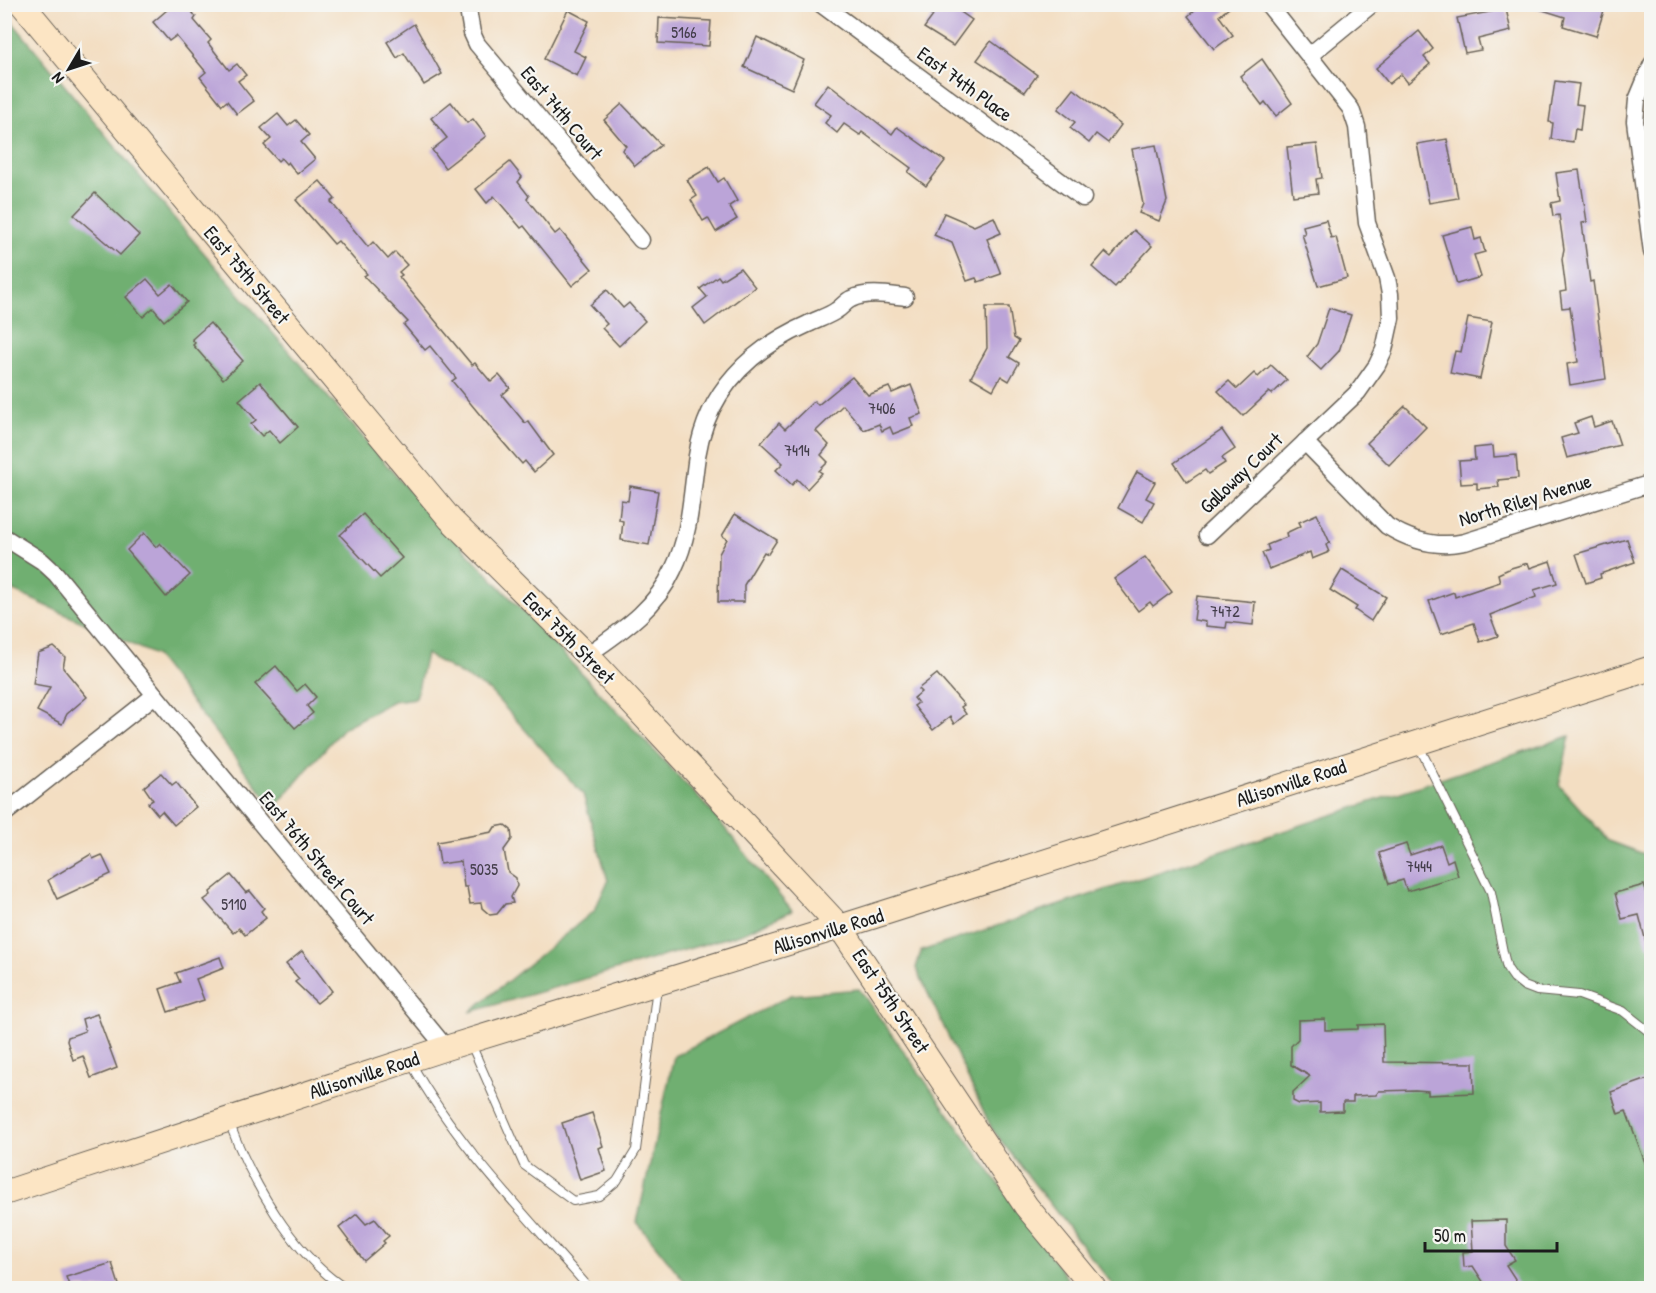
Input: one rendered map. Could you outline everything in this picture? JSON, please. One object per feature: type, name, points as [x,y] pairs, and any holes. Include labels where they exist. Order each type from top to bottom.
[{"type":"main road","name":"East 75th Street","points":[[22,4],[430,496],[587,655],[840,927],[1026,1206],[1094,1288]]},
{"type":"main road","name":"Allisonville Road","points":[[4,1193],[446,1048],[840,927],[1652,668]]},
{"type":"street","name":"East 74th Court","points":[[467,4],[472,33],[477,44],[642,240]]},
{"type":"street","name":"East 74th Place","points":[[821,4],[1083,198]]},
{"type":"street","name":"Galloway Court","points":[[1207,536],[1368,379],[1384,350],[1391,310],[1387,278],[1367,223],[1356,127],[1347,102],[1268,4]]},
{"type":"street","points":[[1310,55],[1372,4]]},
{"type":"street","points":[[1652,64],[1637,100],[1635,121],[1652,252]]},
{"type":"street","points":[[587,655],[638,619],[666,583],[684,546],[700,438],[712,406],[740,369],[786,333],[836,311],[852,298],[877,294],[905,297]]},
{"type":"street","name":"North Riley Avenue","points":[[1305,442],[1387,526],[1424,543],[1465,542],[1652,483]]},
{"type":"street","name":"East 76th Street Court","points":[[4,537],[42,561],[56,574],[446,1048]]},
{"type":"street","points":[[4,814],[155,695]]},
{"type":"lane","points":[[1418,743],[1491,892],[1507,968],[1514,978],[1524,986],[1537,991],[1579,995],[1623,1011],[1652,1034]]},
{"type":"lane","points":[[470,1041],[524,1164],[573,1201],[599,1196],[617,1181],[636,1150],[658,983]]},
{"type":"lane","points":[[409,1060],[432,1100],[483,1166],[589,1288]]},
{"type":"lane","points":[[228,1120],[247,1166],[285,1226],[316,1268],[345,1288]]},
{"type":"green space","points":[[4,12],[179,224],[404,485],[711,811],[792,911],[743,933],[470,1012],[594,911],[608,881],[583,794],[490,691],[426,654],[416,698],[393,701],[343,728],[274,808],[155,655],[5,587]]},
{"type":"green space","points":[[1570,736],[1559,785],[1609,841],[1644,854],[1651,859],[1651,1288],[1115,1288],[992,1129],[916,968],[921,951]]},
{"type":"green space","points":[[859,989],[1074,1288],[690,1288],[637,1222],[674,1056],[791,995]]},
{"type":"building","points":[[174,4],[186,4],[196,17],[194,20],[211,40],[208,43],[229,70],[237,64],[246,75],[238,81],[254,101],[237,114],[227,101],[222,105],[200,77],[206,72],[176,36],[169,41],[153,22]]},
{"type":"building","points":[[918,4],[949,4],[972,20],[953,46],[924,28],[933,16]]},
{"type":"building","points":[[1202,4],[1234,4],[1219,16],[1233,35],[1214,49],[1188,16]]},
{"type":"building","points":[[1536,4],[1606,4],[1596,36],[1563,26],[1565,17],[1536,8]]},
{"type":"building","points":[[1506,9],[1511,31],[1478,39],[1481,50],[1465,53],[1457,18]]},
{"type":"building","points":[[568,10],[589,21],[574,51],[586,57],[577,76],[544,59]]},
{"type":"building","points":[[659,18],[711,21],[709,46],[658,43]]},
{"type":"building","points":[[414,24],[442,74],[424,85],[404,53],[397,58],[387,42]]},
{"type":"building","points":[[1419,31],[1433,49],[1424,57],[1430,64],[1408,83],[1401,74],[1389,84],[1376,68]]},
{"type":"building","points":[[757,37],[804,60],[792,89],[744,67]]},
{"type":"building","points":[[991,41],[1037,75],[1025,92],[977,60]]},
{"type":"building","points":[[1262,59],[1292,103],[1276,116],[1265,102],[1262,105],[1240,76]]},
{"type":"building","points":[[1555,81],[1579,84],[1576,104],[1583,105],[1580,130],[1575,129],[1573,142],[1551,139],[1553,123],[1549,122]]},
{"type":"building","points":[[828,84],[892,134],[897,127],[945,161],[926,186],[908,172],[911,168],[862,132],[860,135],[844,124],[837,133],[825,123],[831,115],[814,103]]},
{"type":"building","points":[[1074,89],[1121,125],[1108,143],[1096,134],[1089,143],[1070,128],[1075,122],[1058,109]]},
{"type":"building","points":[[451,102],[467,123],[473,119],[486,136],[445,168],[432,150],[447,138],[431,118]]},
{"type":"building","points":[[622,104],[661,145],[635,166],[622,150],[626,146],[604,120]]},
{"type":"building","points":[[278,114],[288,126],[296,120],[309,135],[301,142],[315,159],[297,174],[288,162],[286,164],[281,158],[278,161],[264,145],[271,139],[261,128]]},
{"type":"building","points":[[1447,139],[1458,198],[1429,203],[1417,144]]},
{"type":"building","points":[[1317,144],[1322,178],[1316,179],[1318,193],[1293,196],[1287,147]]},
{"type":"building","points":[[1156,145],[1167,201],[1159,221],[1139,213],[1143,204],[1132,149]]},
{"type":"building","points":[[510,162],[522,177],[518,182],[529,196],[527,199],[555,234],[560,230],[592,269],[572,286],[524,226],[521,228],[494,196],[487,203],[476,189]]},
{"type":"building","points":[[709,167],[718,182],[724,178],[737,201],[729,206],[737,219],[716,232],[708,218],[703,221],[691,200],[697,196],[687,180]]},
{"type":"building","points":[[1579,170],[1587,222],[1582,223],[1590,282],[1593,281],[1606,379],[1570,385],[1567,364],[1578,362],[1570,307],[1562,308],[1560,292],[1566,291],[1562,259],[1564,249],[1559,215],[1553,216],[1551,203],[1560,201],[1556,173]]},
{"type":"building","points":[[320,181],[335,199],[331,202],[368,247],[373,242],[388,259],[395,252],[407,265],[399,272],[402,275],[399,277],[472,365],[475,363],[491,382],[499,375],[510,388],[502,395],[525,423],[528,421],[553,455],[534,472],[525,461],[522,464],[495,433],[452,381],[456,378],[430,346],[425,350],[404,325],[408,322],[364,276],[367,274],[338,241],[334,244],[296,200]]},
{"type":"building","points":[[95,193],[139,235],[120,255],[74,215]]},
{"type":"building","points":[[944,213],[974,226],[994,217],[1001,233],[987,239],[1001,274],[978,282],[976,278],[967,281],[952,243],[934,235]]},
{"type":"building","points":[[1326,220],[1331,238],[1336,237],[1347,278],[1318,286],[1302,234],[1305,234],[1303,226]]},
{"type":"building","points":[[1472,227],[1475,240],[1481,238],[1485,252],[1474,255],[1481,277],[1457,284],[1442,235]]},
{"type":"building","points":[[1134,230],[1152,246],[1115,287],[1092,267],[1105,252],[1111,257]]},
{"type":"building","points":[[740,268],[755,287],[705,325],[693,308],[707,297],[700,289],[718,276],[721,280]]},
{"type":"building","points":[[147,279],[160,294],[172,284],[187,302],[164,321],[153,308],[143,317],[126,297]]},
{"type":"building","points":[[607,290],[623,308],[629,303],[645,321],[619,346],[602,328],[607,324],[590,305]]},
{"type":"building","points":[[986,307],[1009,307],[1014,338],[1019,341],[1009,357],[1019,363],[1009,381],[1001,376],[993,390],[971,377],[987,348]]},
{"type":"building","points":[[1329,308],[1351,315],[1339,351],[1321,370],[1307,357],[1317,344]]},
{"type":"building","points":[[1468,318],[1492,322],[1480,379],[1450,373],[1455,351],[1461,352]]},
{"type":"building","points":[[210,323],[243,361],[223,379],[193,345],[195,343],[192,339]]},
{"type":"building","points":[[1271,365],[1287,380],[1272,394],[1269,392],[1243,416],[1218,391],[1229,381],[1237,389],[1254,373],[1258,377]]},
{"type":"building","points":[[852,377],[868,395],[889,387],[892,393],[911,385],[922,414],[910,418],[913,426],[893,434],[890,427],[882,431],[879,424],[864,430],[843,405],[816,431],[829,445],[821,455],[828,462],[819,471],[822,473],[807,489],[797,479],[792,485],[776,470],[783,463],[761,443],[779,423],[785,429],[814,401],[818,405]]},
{"type":"building","points":[[260,382],[298,427],[280,443],[269,430],[262,436],[251,424],[256,420],[239,400]]},
{"type":"building","points":[[1405,406],[1426,427],[1389,465],[1367,443]]},
{"type":"building","points":[[1591,417],[1594,427],[1612,421],[1620,445],[1567,458],[1561,438],[1578,433],[1574,423]]},
{"type":"building","points":[[1222,430],[1235,449],[1222,458],[1225,463],[1208,474],[1205,470],[1187,482],[1174,463]]},
{"type":"building","points":[[1493,446],[1494,457],[1516,455],[1518,478],[1498,480],[1499,487],[1477,489],[1477,483],[1461,484],[1459,461],[1475,460],[1474,448]]},
{"type":"building","points":[[1137,472],[1155,482],[1146,498],[1154,502],[1143,522],[1118,508]]},
{"type":"building","points":[[630,486],[658,491],[649,545],[621,540],[623,521],[619,520],[621,500],[628,501]]},
{"type":"building","points":[[363,514],[402,558],[380,578],[340,535]]},
{"type":"building","points":[[735,514],[777,540],[768,554],[764,552],[744,585],[744,602],[718,602],[719,554],[727,539],[722,536]]},
{"type":"building","points":[[1317,514],[1330,543],[1326,545],[1329,552],[1312,559],[1310,552],[1269,569],[1262,553],[1269,550],[1267,545],[1287,537],[1286,533],[1301,526],[1299,522]]},
{"type":"building","points":[[144,533],[156,547],[160,543],[190,575],[166,597],[127,550]]},
{"type":"building","points":[[1627,539],[1635,562],[1600,574],[1601,578],[1586,583],[1576,554]]},
{"type":"building","points":[[1145,557],[1172,592],[1153,606],[1150,602],[1138,611],[1114,579]]},
{"type":"building","points":[[1550,561],[1557,583],[1534,590],[1536,597],[1490,615],[1498,636],[1480,642],[1474,623],[1441,634],[1429,601],[1454,592],[1455,597],[1500,582],[1498,574],[1511,568],[1528,563],[1530,568]]},
{"type":"building","points":[[1342,570],[1386,597],[1371,621],[1355,610],[1357,607],[1330,590]]},
{"type":"building","points":[[1197,596],[1255,602],[1253,625],[1227,622],[1226,628],[1206,626],[1206,622],[1194,620]]},
{"type":"building","points":[[54,647],[65,657],[63,668],[87,697],[67,714],[62,724],[37,711],[50,687],[33,684],[38,653]]},
{"type":"building","points":[[276,666],[297,691],[305,684],[316,697],[307,706],[313,713],[295,728],[255,684]]},
{"type":"building","points":[[937,674],[964,705],[961,707],[966,714],[954,724],[950,717],[933,730],[914,706],[918,703],[914,698],[921,692],[918,689]]},
{"type":"building","points":[[161,773],[172,785],[176,782],[196,807],[174,825],[162,811],[158,815],[148,803],[153,800],[144,787]]},
{"type":"building","points":[[505,825],[511,830],[512,839],[504,850],[508,872],[516,878],[517,886],[511,897],[513,903],[505,904],[497,914],[490,915],[482,908],[481,903],[470,904],[467,887],[464,887],[461,861],[440,864],[437,842],[492,832],[495,827]]},
{"type":"building","points":[[1406,844],[1410,855],[1441,845],[1447,862],[1453,859],[1458,876],[1407,891],[1403,880],[1389,884],[1379,853]]},
{"type":"building","points":[[91,854],[93,859],[102,855],[111,874],[57,899],[48,880]]},
{"type":"building","points":[[231,875],[246,893],[250,891],[264,908],[261,911],[266,918],[245,935],[239,928],[233,933],[204,900]]},
{"type":"building","points":[[1644,885],[1646,891],[1652,890],[1652,946],[1647,946],[1639,915],[1622,919],[1615,893]]},
{"type":"building","points":[[302,951],[332,991],[317,1003],[295,982],[299,979],[286,964]]},
{"type":"building","points":[[220,957],[224,968],[196,979],[204,1000],[168,1012],[160,989],[180,982],[176,973]]},
{"type":"building","points":[[97,1014],[117,1068],[91,1078],[83,1056],[73,1060],[67,1041],[68,1037],[85,1031],[82,1019]]},
{"type":"building","points":[[1325,1019],[1325,1030],[1358,1029],[1358,1025],[1383,1024],[1384,1062],[1473,1063],[1474,1093],[1428,1095],[1428,1091],[1379,1091],[1376,1095],[1353,1096],[1353,1102],[1343,1102],[1343,1111],[1320,1112],[1320,1103],[1299,1104],[1293,1101],[1293,1092],[1310,1076],[1291,1065],[1291,1046],[1298,1039],[1298,1020]]},
{"type":"building","points":[[1648,1079],[1652,1091],[1650,1176],[1626,1111],[1618,1114],[1611,1092]]},
{"type":"building","points":[[592,1113],[603,1146],[599,1148],[606,1171],[580,1180],[562,1123]]},
{"type":"building","points":[[357,1214],[366,1224],[375,1219],[389,1236],[383,1241],[385,1243],[364,1261],[339,1228]]},
{"type":"building","points":[[1506,1220],[1506,1246],[1515,1260],[1506,1265],[1521,1288],[1487,1288],[1473,1266],[1464,1267],[1463,1252],[1473,1251],[1471,1221]]},
{"type":"building","points":[[112,1263],[120,1288],[70,1288],[66,1277]]}]
